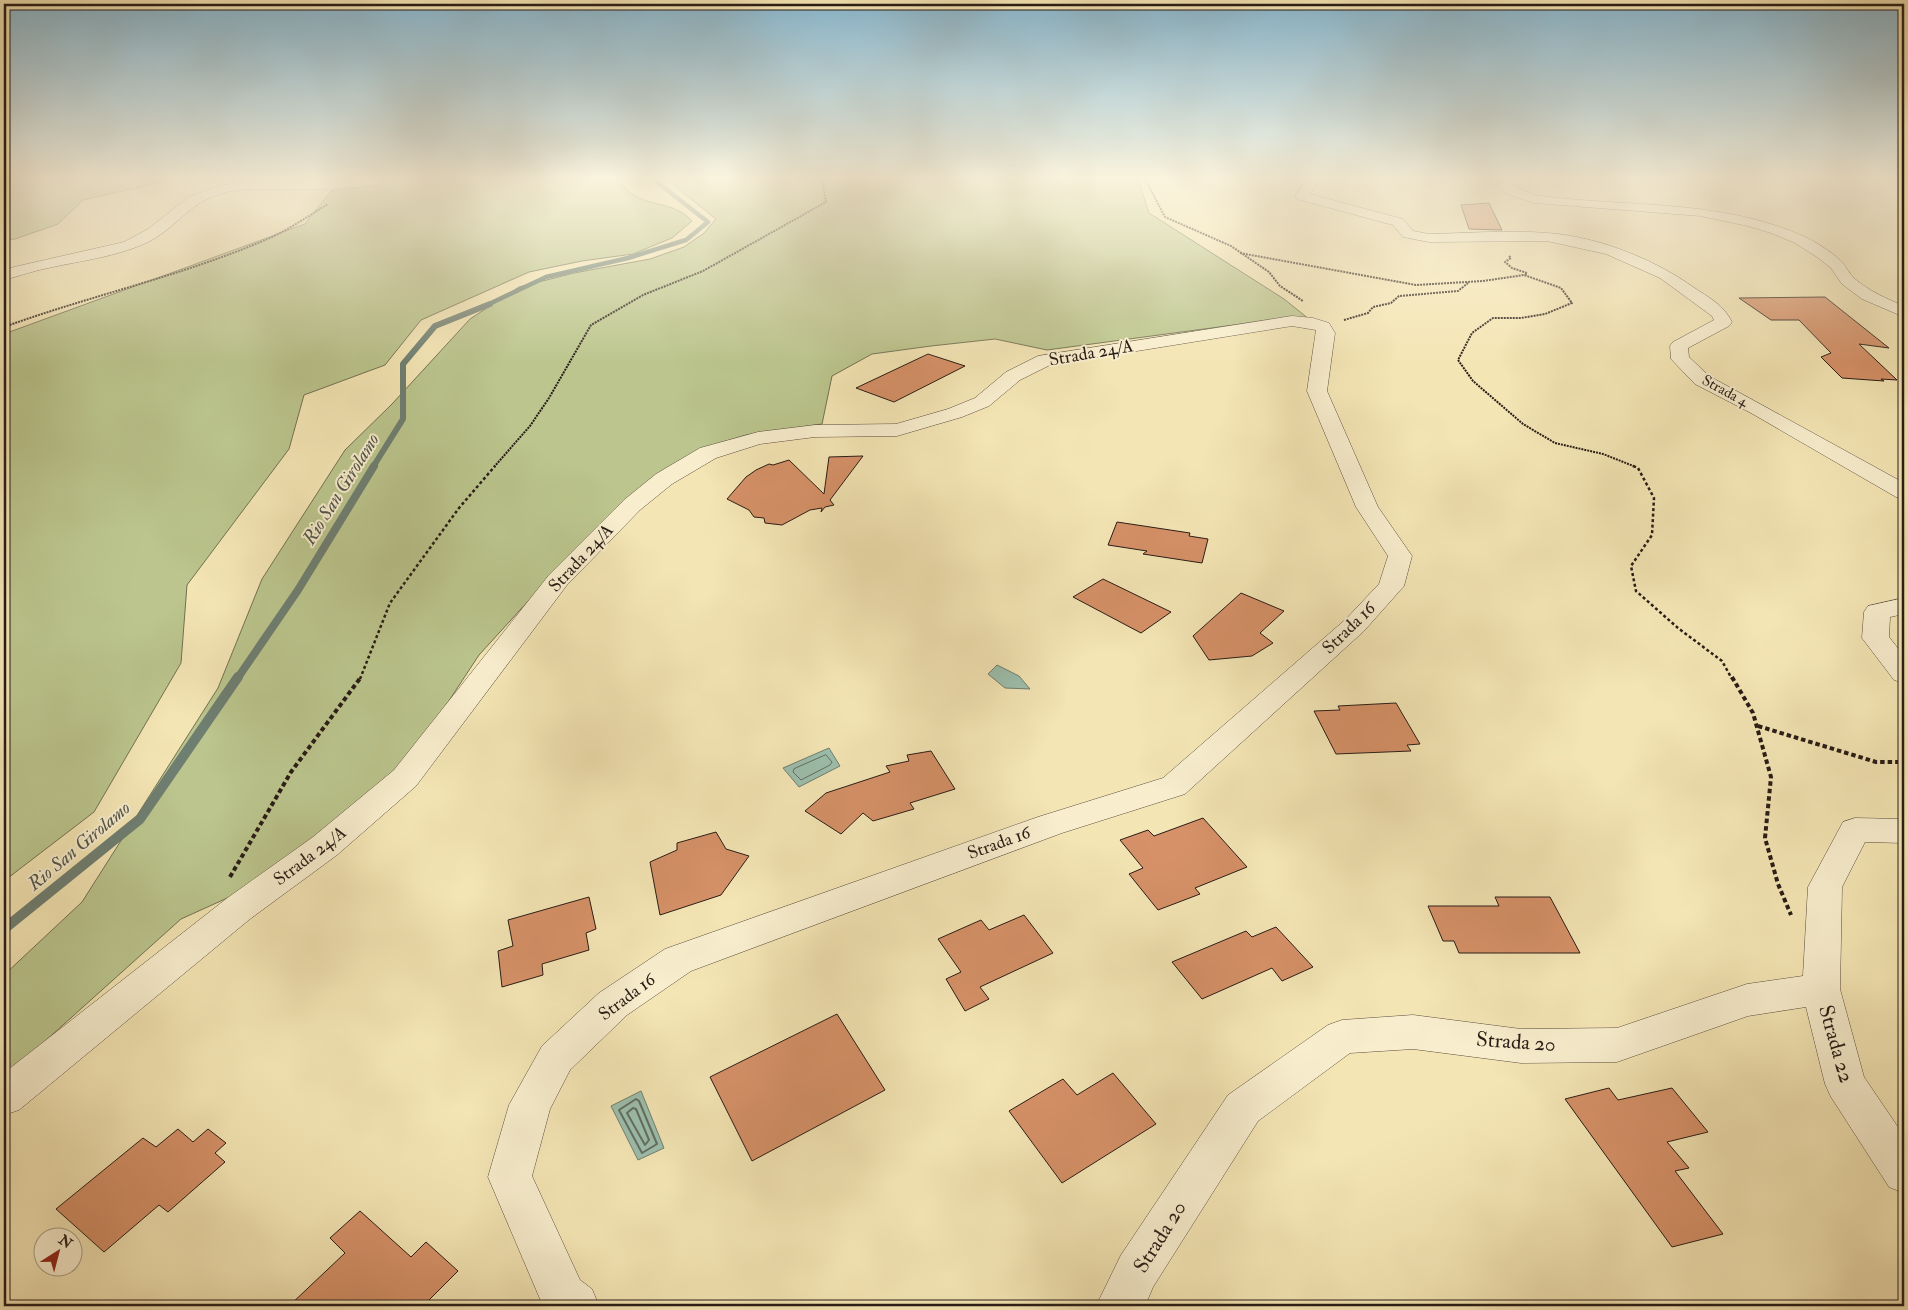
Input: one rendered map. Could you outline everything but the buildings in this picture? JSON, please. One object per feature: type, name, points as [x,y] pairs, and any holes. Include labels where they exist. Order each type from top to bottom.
[{"type":"street","points":[[4,275],[130,245],[140,240]]},
{"type":"street","name":"Strada 4","points":[[1569,240],[1611,251],[1666,275],[1719,313],[1723,322],[1679,346],[1680,359],[1702,380],[1758,409],[1904,492]]},
{"type":"street","points":[[1799,240],[1835,264],[1848,281],[1868,296],[1904,312]]},
{"type":"street","name":"Strada 24/A","points":[[4,1097],[238,909],[325,846],[405,778],[558,580],[632,505],[664,479],[708,453],[758,438],[806,432],[897,430],[955,413],[982,402],[1013,376],[1045,360],[1292,321],[1316,324]]},
{"type":"street","name":"Strada 16","points":[[575,1306],[563,1297],[510,1177],[530,1105],[556,1058],[612,1004],[678,960],[1050,825],[1174,786],[1355,625],[1391,586],[1400,556],[1367,507],[1317,390],[1326,333],[1316,324]]},
{"type":"street","points":[[1904,606],[1877,612],[1875,638],[1904,674]]},
{"type":"street","points":[[1821,989],[1825,887],[1854,830],[1904,831]]},
{"type":"street","name":"Strada 22","points":[[1821,989],[1845,1084],[1904,1172]]},
{"type":"street","name":"Strada 20","points":[[1120,1306],[1137,1271],[1243,1108],[1342,1037],[1413,1032],[1521,1046],[1617,1045],[1747,1000],[1821,989]]},
{"type":"path","points":[[4,327],[64,304],[212,260],[263,240]]},
{"type":"path","points":[[227,882],[291,772],[360,679],[390,603],[459,508],[530,426],[549,398],[591,325],[643,295],[703,271],[758,240]]},
{"type":"path","points":[[1213,240],[1240,253],[1269,272],[1280,286],[1323,314],[1316,324]]},
{"type":"path","points":[[1240,253],[1416,286],[1524,275],[1561,288],[1572,303],[1545,314],[1521,318],[1493,318],[1472,333],[1458,360],[1473,381],[1523,424],[1555,444],[1603,454],[1638,468],[1654,498],[1652,535],[1631,566],[1636,591],[1678,628],[1722,661],[1754,713],[1771,777],[1766,838],[1778,884],[1792,919]]},
{"type":"path","points":[[1316,324],[1368,313],[1373,307],[1391,303],[1399,296],[1458,291],[1469,282]]},
{"type":"path","points":[[1757,725],[1876,762],[1904,762]]},
{"type":"green space","points":[[261,240],[667,240],[633,254],[582,261],[529,272],[421,320],[385,365],[304,395],[289,449],[187,585],[181,663],[94,812],[4,881],[4,334]]},
{"type":"green space","points":[[694,240],[1192,240],[1284,299],[1309,319],[1271,320],[1047,350],[995,339],[872,354],[832,376],[822,424],[746,435],[704,448],[552,575],[479,655],[412,757],[381,788],[234,895],[181,919],[4,1078],[4,975],[82,902],[218,688],[262,579],[345,450],[392,404],[470,319],[519,287],[574,273],[650,259],[684,247]]},
{"type":"water","points":[[997,665],[1019,676],[1030,689],[1005,688],[988,674]]},
{"type":"water","points":[[829,748],[840,766],[799,787],[783,768]]},
{"type":"water","points":[[641,1091],[664,1148],[638,1160],[611,1106]]},
{"type":"waterway","name":"Rio San Girolamo","points":[[487,305],[546,277],[628,258],[686,240]]},
{"type":"waterway","name":"Rio San Girolamo","points":[[373,467],[403,419],[403,364],[435,326],[490,304]]},
{"type":"waterway","name":"Rio San Girolamo","points":[[237,679],[298,590],[374,466]]},
{"type":"waterway","name":"Rio San Girolamo","points":[[4,929],[140,819],[238,677]]}]
